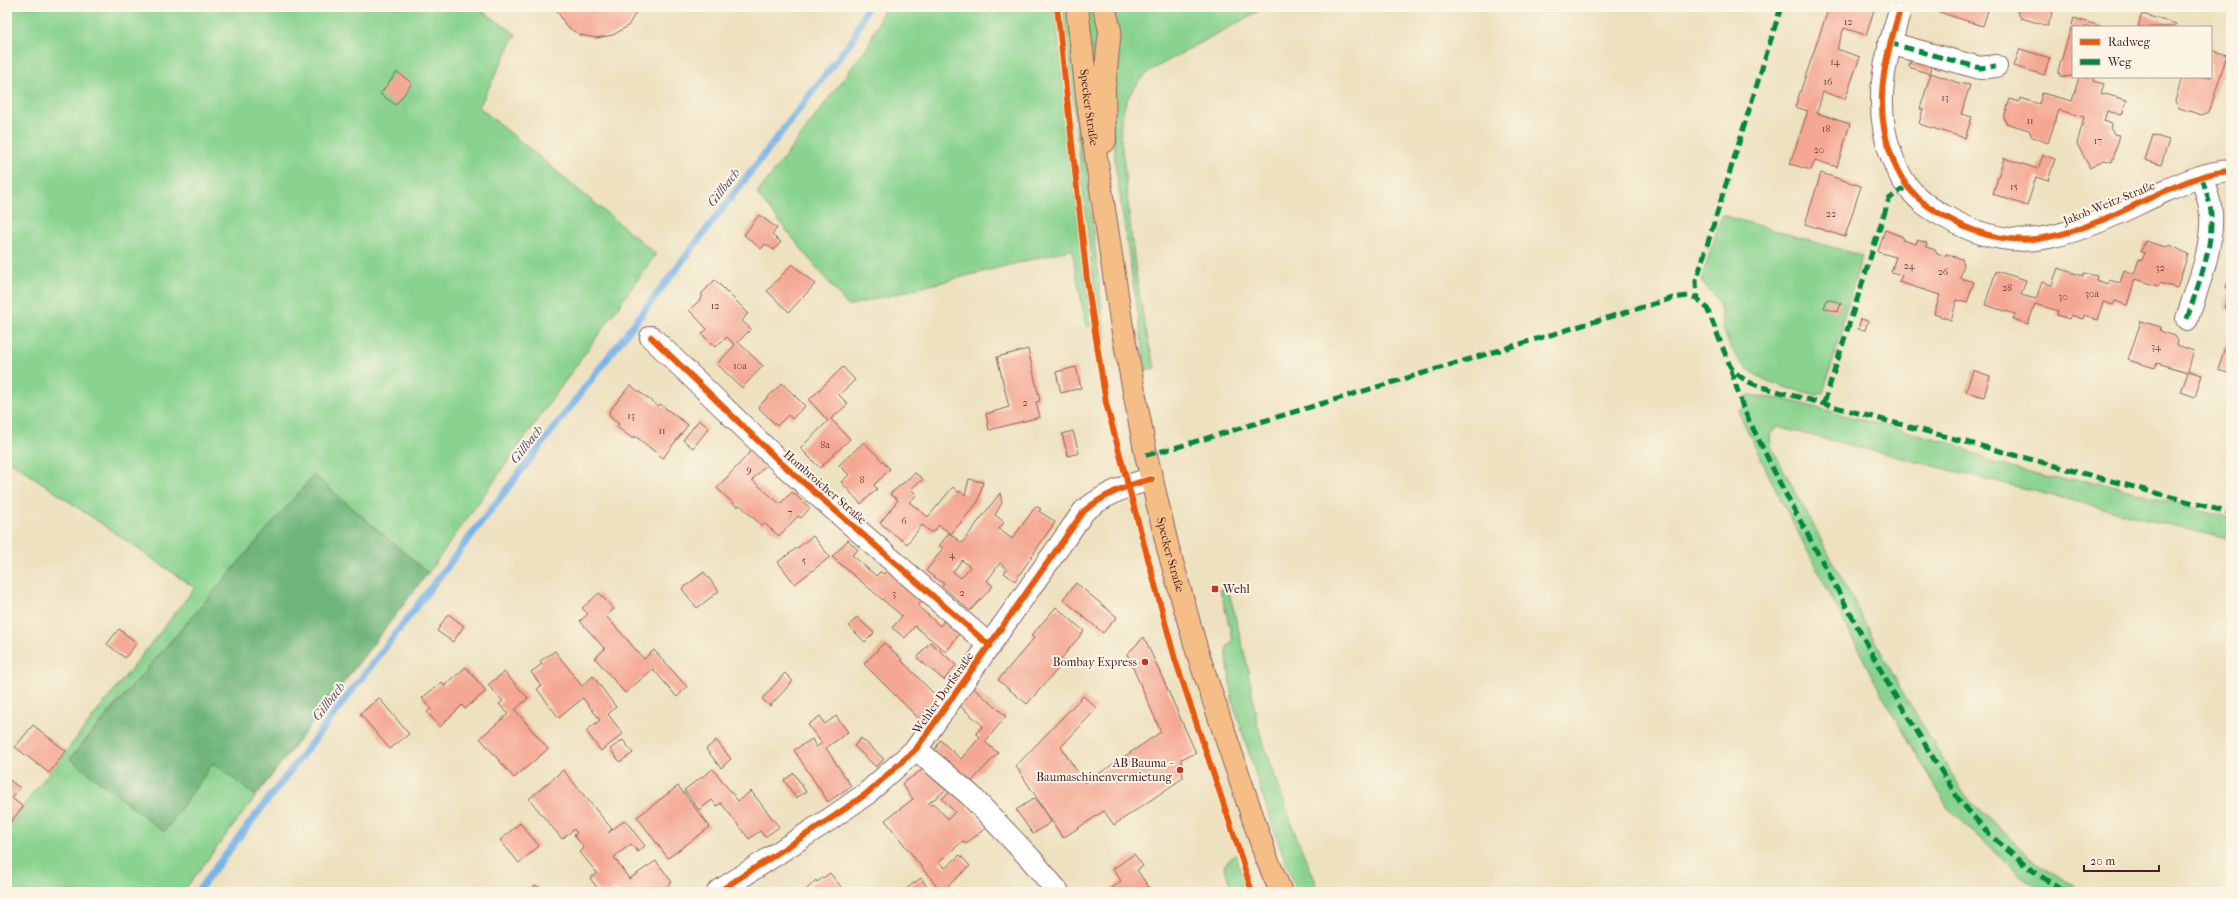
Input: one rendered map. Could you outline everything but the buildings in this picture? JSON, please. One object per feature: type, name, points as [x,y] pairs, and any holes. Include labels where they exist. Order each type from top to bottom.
[{"type":"main road","name":"Specker Straße","points":[[1077,7],[1088,104],[1133,390],[1152,479],[1197,651],[1264,850],[1281,892]]},
{"type":"main road","name":"Specker Straße","points":[[1104,7],[1110,30],[1104,88],[1105,206]]},
{"type":"street","name":"Jakob-Weitz-Straße","points":[[1901,7],[1889,43],[1884,68],[1880,103],[1888,146],[1896,168],[1917,197],[1931,209],[1977,232],[2024,240],[2049,237],[2090,224],[2202,177],[2231,171]]},
{"type":"street","points":[[1889,43],[1980,68],[1996,66]]},
{"type":"street","points":[[2187,319],[2208,254],[2211,233],[2211,212],[2202,177]]},
{"type":"street","name":"Hombroicher Straße","points":[[651,337],[780,462],[990,646]]},
{"type":"street","name":"Wehler Dorfstraße","points":[[718,892],[834,817],[877,785],[916,749],[1084,512],[1102,497],[1128,485],[1152,479]]},
{"type":"street","name":"Wehler Dorfstraße","points":[[916,749],[970,795],[1030,858],[1058,892]]},
{"type":"green space","points":[[7,7],[476,7],[516,34],[479,107],[656,254],[428,573],[314,475],[70,758],[164,832],[213,763],[256,796],[183,892],[7,892],[7,826],[195,588],[7,459]]},
{"type":"green space","points":[[885,7],[1055,7],[1075,196],[1092,325],[1086,327],[1072,249],[848,306],[757,194],[868,46]]},
{"type":"green space","points":[[1063,7],[1069,7],[1105,339],[1102,338],[1091,261]]},
{"type":"green space","points":[[1082,7],[1094,7],[1101,35],[1097,78]]},
{"type":"green space","points":[[1113,7],[1266,7],[1151,70],[1135,86],[1122,113],[1121,134],[1133,247],[1144,321],[1155,368],[1146,370],[1116,169],[1112,116]]},
{"type":"green space","points":[[1722,215],[1862,256],[1842,323],[1843,328],[1823,393],[1818,395],[1787,388],[1760,377],[1748,369],[1738,359],[1730,346],[1724,330],[1718,301],[1702,282],[1703,274]]},
{"type":"green space","points":[[1750,395],[1787,400],[1956,444],[1993,463],[2049,478],[2089,481],[2231,518],[2231,540],[1777,427],[1770,435],[1771,446],[1899,686],[1965,796],[2032,859],[2083,892],[2045,892],[2021,876],[1948,808],[1882,695],[1777,492],[1738,411],[1749,406],[1747,396]]},
{"type":"green space","points":[[314,475],[428,573],[256,796],[213,763],[164,832],[70,759]]},
{"type":"green space","points":[[1228,588],[1247,664],[1258,727],[1296,836],[1320,892],[1297,892],[1274,831],[1232,700],[1226,648],[1233,640],[1220,589]]},
{"type":"green space","points":[[1236,854],[1246,892],[1232,892],[1224,865]]},
{"type":"waterway","name":"Gillbach","points":[[197,892],[853,39],[867,7]]},
{"type":"marked path","points":[[1781,7],[1696,281],[1697,298],[1707,308],[1730,366],[1750,383],[1769,389],[2231,513]]},
{"type":"marked path","points":[[1889,43],[1980,68],[1996,66]]},
{"type":"marked path","points":[[2187,319],[2204,267],[2210,240],[2211,213],[2209,200],[2202,177]]},
{"type":"marked path","points":[[1824,403],[1889,199],[1907,186]]},
{"type":"marked path","points":[[1146,455],[1174,448],[1673,298],[1688,296],[1697,298]]},
{"type":"marked path","points":[[1731,370],[1743,408],[1782,487],[1891,689],[1959,800],[1990,835],[2026,866],[2064,892]]},
{"type":"cycle path","points":[[1057,7],[1087,280],[1106,403],[1175,659],[1252,892]]},
{"type":"cycle path","points":[[1901,7],[1890,44],[1883,82],[1883,119],[1886,138],[1896,168],[1902,179],[1914,194],[1930,208],[1964,227],[2000,238],[2025,240],[2049,237],[2079,229],[2205,175],[2231,171]]},
{"type":"cycle path","points":[[651,337],[780,462],[990,646]]},
{"type":"cycle path","points":[[718,892],[866,794],[916,749],[1084,511],[1116,491],[1133,484],[1152,479]]},
{"type":"place","name":"Wehl","points":[[1215,589]]},
{"type":"place","name":"Bombay Express","points":[[1145,662]]},
{"type":"place","name":"AB Bauma - Baumaschinenvermietung","points":[[1180,770]]}]
